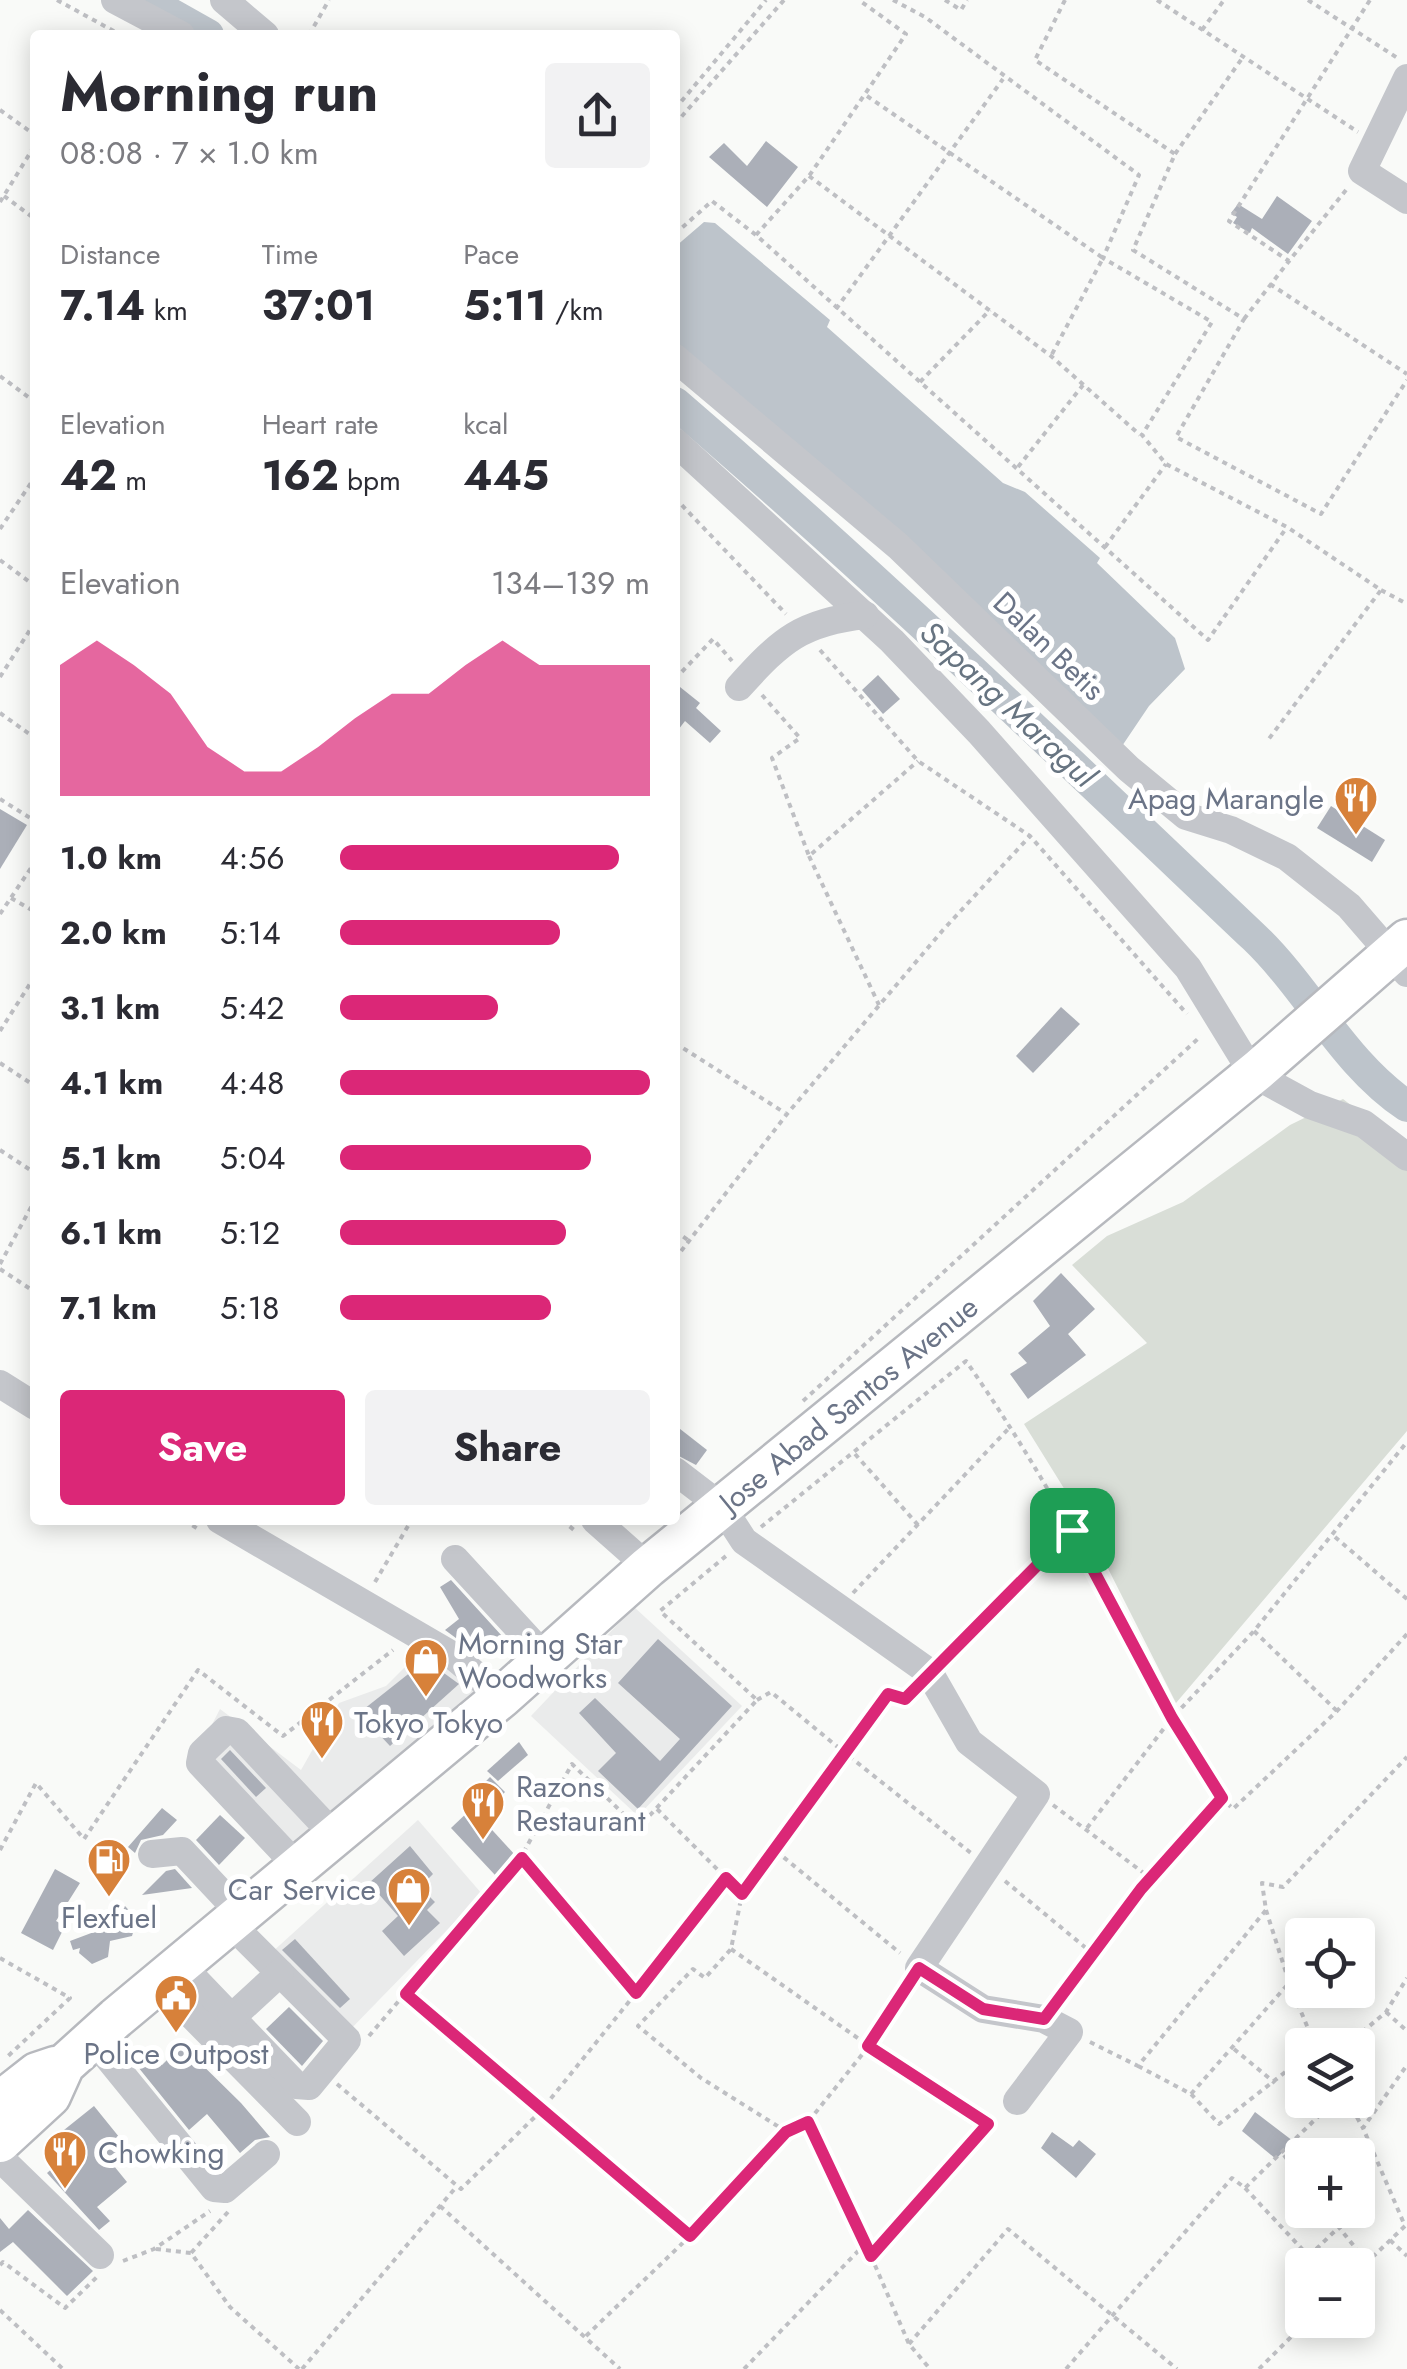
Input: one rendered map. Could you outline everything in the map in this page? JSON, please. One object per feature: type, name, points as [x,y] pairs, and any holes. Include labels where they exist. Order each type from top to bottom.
[{"type":"highway","name":"Jose Abad Santos Avenue","points":[[0,2102],[37,2073],[78,2052],[502,1697],[648,1567],[1395,958]]},
{"type":"highway","name":"Jose Abad Santos Avenue","points":[[0,2142],[50,2096],[78,2052]]},
{"type":"street","points":[[115,0],[172,30]]},
{"type":"street","points":[[224,0],[258,30]]},
{"type":"street","points":[[1407,78],[1362,171],[1407,200]]},
{"type":"street","name":"Dalan Betis","points":[[680,362],[898,546],[1143,781],[1186,816],[1231,830],[1287,856],[1349,906],[1395,958]]},
{"type":"street","points":[[680,447],[865,615],[979,732],[1188,968],[1256,1072],[1310,1104],[1364,1124],[1407,1157]]},
{"type":"street","points":[[743,682],[800,628],[822,620],[865,615]]},
{"type":"street","points":[[0,1384],[30,1403]]},
{"type":"street","points":[[680,1475],[722,1507],[744,1541],[929,1672],[969,1742],[1036,1794],[919,1968],[983,2009],[1056,2025],[1017,2101]]},
{"type":"street","points":[[210,1525],[452,1655],[502,1697]]},
{"type":"street","points":[[600,1525],[648,1567]]},
{"type":"street","points":[[455,1559],[545,1657]]},
{"type":"street","points":[[298,1867],[200,1763],[202,1752],[226,1730],[237,1732],[336,1836]]},
{"type":"street","points":[[152,1854],[182,1851],[280,1973],[347,2040],[309,2086],[296,2086],[231,2018],[170,1973]]},
{"type":"street","points":[[170,1973],[297,2122]]},
{"type":"street","points":[[231,2018],[280,1973]]},
{"type":"street","points":[[78,2052],[214,2188],[225,2189],[266,2154]]},
{"type":"street","points":[[0,2158],[100,2255]]},
{"type":"path","points":[[57,0],[112,30]]},
{"type":"path","points":[[313,30],[329,0]]},
{"type":"path","points":[[680,103],[766,0]]},
{"type":"path","points":[[680,118],[784,0]]},
{"type":"path","points":[[756,235],[809,176],[906,34],[859,0]]},
{"type":"path","points":[[893,0],[925,17],[1004,79],[1140,175],[1103,258],[1050,356]]},
{"type":"path","points":[[945,0],[961,10],[967,0]]},
{"type":"path","points":[[1065,0],[1035,60],[1176,154]]},
{"type":"path","points":[[1157,0],[1374,143]]},
{"type":"path","points":[[1202,30],[1224,0]]},
{"type":"path","points":[[1308,0],[1407,64]]},
{"type":"path","points":[[1288,260],[1229,221],[1370,0]]},
{"type":"path","points":[[1243,57],[1176,154],[1134,250],[1244,319]]},
{"type":"path","points":[[836,310],[1004,79]]},
{"type":"path","points":[[867,96],[1103,258],[1212,322],[1142,435],[1166,464],[1287,527],[1407,604]]},
{"type":"path","points":[[0,110],[30,131]]},
{"type":"path","points":[[30,153],[2,199],[30,216]]},
{"type":"path","points":[[1270,284],[1407,377],[1320,514],[1176,437],[1244,319],[1270,284],[1288,260],[1362,171]]},
{"type":"path","points":[[809,176],[1050,356],[1147,441]]},
{"type":"path","points":[[680,230],[712,202],[756,235],[1208,640],[1287,527]]},
{"type":"path","points":[[920,382],[990,310]]},
{"type":"path","points":[[0,376],[30,398]]},
{"type":"path","points":[[1018,468],[1083,385]]},
{"type":"path","points":[[1105,547],[1166,464]]},
{"type":"path","points":[[0,529],[30,484]]},
{"type":"path","points":[[680,503],[800,628],[918,762],[1030,836],[1192,1019]]},
{"type":"path","points":[[0,560],[30,582]]},
{"type":"path","points":[[1268,740],[1381,590]]},
{"type":"path","points":[[0,677],[30,630]]},
{"type":"path","points":[[680,674],[713,639],[743,682],[800,738],[772,758],[809,856],[880,1006]]},
{"type":"path","points":[[0,713],[30,734]]},
{"type":"path","points":[[809,856],[918,762]]},
{"type":"path","points":[[0,798],[30,818]]},
{"type":"path","points":[[680,1252],[786,1114],[1030,836]]},
{"type":"path","points":[[0,914],[30,870]]},
{"type":"path","points":[[11,898],[30,909]]},
{"type":"path","points":[[0,1031],[30,984]]},
{"type":"path","points":[[792,1411],[1204,1033]]},
{"type":"path","points":[[680,1047],[786,1114]]},
{"type":"path","points":[[0,1063],[30,1083]]},
{"type":"path","points":[[0,1150],[30,1171]]},
{"type":"path","points":[[30,1210],[0,1267],[30,1288]]},
{"type":"path","points":[[680,1234],[688,1240]]},
{"type":"path","points":[[757,1700],[660,1611],[966,1361],[1011,1426],[1072,1530],[1172,1718],[1222,1798],[1233,1809],[1337,1711],[1407,1634]]},
{"type":"path","points":[[838,1610],[1011,1426]]},
{"type":"path","points":[[1086,1828],[1172,1718],[1254,1630],[1407,1442]]},
{"type":"path","points":[[854,1454],[918,1524]]},
{"type":"path","points":[[786,2132],[701,2078],[638,2026],[693,1969],[705,1978],[731,1949],[742,1894],[888,1694],[905,1699],[1072,1530]]},
{"type":"path","points":[[1334,1536],[1407,1600]]},
{"type":"path","points":[[1254,1630],[1337,1711]]},
{"type":"path","points":[[0,1850],[36,1783],[84,1839],[198,1670],[283,1736],[394,1650],[378,1640]]},
{"type":"path","points":[[369,2037],[522,1858],[572,1764],[638,1828],[757,1700],[771,1692],[845,1753]]},
{"type":"path","points":[[1285,1970],[1266,1910],[1262,1882],[1283,1887],[1407,1756]]},
{"type":"path","points":[[1036,1794],[1150,1878]]},
{"type":"path","points":[[1222,1798],[1150,1878],[1056,2025],[1192,2094],[1219,2124],[1285,2074]]},
{"type":"path","points":[[657,1810],[742,1894]]},
{"type":"path","points":[[586,2336],[690,2236],[786,2132],[808,2122],[868,2046],[919,1968],[776,1852]]},
{"type":"path","points":[[522,1858],[636,1993]]},
{"type":"path","points":[[332,2080],[461,2189],[540,2112],[726,1878]]},
{"type":"path","points":[[1138,2066],[1266,1910]]},
{"type":"path","points":[[731,1949],[868,2046],[988,2124],[871,2256]]},
{"type":"path","points":[[0,1958],[70,1998],[0,2064]]},
{"type":"path","points":[[1367,2028],[1386,2012],[1407,1978]]},
{"type":"path","points":[[1192,2094],[1285,1988]]},
{"type":"path","points":[[406,1994],[690,2236]]},
{"type":"path","points":[[1386,2012],[1407,2031]]},
{"type":"path","points":[[1234,2049],[1275,2083]]},
{"type":"path","points":[[1363,2128],[1407,2065]]},
{"type":"path","points":[[1245,2188],[1284,2155],[1318,2118]]},
{"type":"path","points":[[1357,2118],[1406,2225],[1375,2254]]},
{"type":"path","points":[[808,2122],[909,2344],[930,2369]]},
{"type":"path","points":[[1066,2369],[1232,2178],[1301,2248]]},
{"type":"path","points":[[154,2249],[192,2254],[230,2307],[301,2369],[457,2186]]},
{"type":"path","points":[[192,2254],[236,2202]]},
{"type":"path","points":[[0,2265],[3,2262],[65,2308],[107,2268],[154,2249],[221,2204]]},
{"type":"path","points":[[440,2206],[620,2369]]},
{"type":"path","points":[[1317,2248],[1338,2228],[1355,2248]]},
{"type":"path","points":[[909,2344],[1008,2229],[1178,2369]]},
{"type":"path","points":[[1390,2240],[1407,2256]]},
{"type":"path","points":[[744,2369],[863,2246]]},
{"type":"path","points":[[0,2310],[62,2369]]},
{"type":"path","points":[[1259,2369],[1290,2338]]},
{"type":"shaded area","points":[[704,222],[715,223],[830,320],[827,327],[1003,483],[1025,492],[1100,558],[1097,563],[1175,638],[1185,669],[1149,706],[1118,752],[680,352],[680,243]]},
{"type":"shaded area","points":[[1343,1099],[1407,1148],[1407,1431],[1176,1703],[1083,1519],[1024,1424],[1147,1343],[1072,1265],[1107,1236],[1183,1202],[1290,1125]]},
{"type":"shaded area","points":[[634,1607],[742,1706],[638,1816],[531,1716]]},
{"type":"shaded area","points":[[425,1647],[490,1692],[288,1861],[191,1765],[220,1709],[301,1770],[339,1703],[386,1686]]},
{"type":"shaded area","points":[[418,1820],[482,1894],[344,2036],[270,1954]]},
{"type":"building","points":[[766,141],[798,167],[767,207],[709,157],[724,143],[747,166]]},
{"type":"building","points":[[1277,196],[1312,221],[1288,254],[1252,228],[1250,233],[1233,223],[1237,217],[1231,213],[1238,204],[1262,219]]},
{"type":"building","points":[[878,675],[900,699],[883,714],[862,690]]},
{"type":"building","points":[[680,687],[700,703],[696,708],[721,731],[710,743],[685,721],[680,728]]},
{"type":"building","points":[[1331,806],[1385,840],[1372,862],[1317,828]]},
{"type":"building","points":[[0,809],[27,825],[0,869]]},
{"type":"building","points":[[1061,1007],[1080,1024],[1033,1073],[1016,1056]]},
{"type":"building","points":[[1061,1273],[1095,1309],[1068,1334],[1086,1355],[1028,1399],[1010,1374],[1027,1363],[1018,1353],[1050,1326],[1033,1301]]},
{"type":"building","points":[[680,1429],[707,1450],[696,1465],[680,1457]]},
{"type":"building","points":[[451,1580],[502,1636],[479,1655],[445,1630],[459,1619],[440,1587]]},
{"type":"building","points":[[658,1639],[732,1706],[638,1809],[598,1771],[616,1753],[579,1713],[595,1698],[660,1761],[680,1739],[618,1683]]},
{"type":"building","points":[[426,1660],[459,1684],[390,1746],[359,1713]]},
{"type":"building","points":[[519,1742],[528,1755],[498,1781],[487,1771]]},
{"type":"building","points":[[230,1750],[266,1788],[256,1797],[221,1759]]},
{"type":"building","points":[[490,1777],[505,1792],[482,1816],[467,1801]]},
{"type":"building","points":[[162,1808],[177,1820],[163,1835],[141,1840],[135,1853],[128,1847]]},
{"type":"building","name":"Razons Restaurant","points":[[472,1808],[516,1856],[495,1875],[451,1828]]},
{"type":"building","points":[[220,1815],[245,1838],[219,1865],[196,1840]]},
{"type":"building","points":[[410,1846],[433,1874],[420,1887],[435,1902],[427,1910],[440,1923],[404,1956],[382,1931],[398,1916],[369,1883]]},
{"type":"building","points":[[55,1869],[80,1883],[56,1921],[65,1926],[53,1950],[21,1933]]},
{"type":"building","points":[[175,1869],[192,1888],[142,1895],[166,1871]]},
{"type":"building","points":[[125,1906],[137,1919],[132,1936],[110,1941],[108,1957],[92,1964],[79,1953],[80,1948],[73,1950],[70,1941],[102,1929],[107,1910]]},
{"type":"building","points":[[295,1939],[350,1999],[340,2008],[282,1950]]},
{"type":"building","points":[[289,2007],[323,2041],[302,2066],[266,2029]]},
{"type":"building","points":[[182,2045],[270,2137],[255,2140],[240,2153],[207,2114],[189,2130],[134,2062],[150,2053],[162,2065]]},
{"type":"building","points":[[94,2106],[132,2153],[114,2166],[127,2182],[97,2207],[110,2221],[99,2230],[47,2173],[73,2150],[59,2134]]},
{"type":"building","points":[[1255,2112],[1289,2138],[1285,2138],[1285,2149],[1276,2159],[1242,2131]]},
{"type":"building","points":[[1052,2132],[1073,2147],[1079,2140],[1096,2154],[1076,2178],[1041,2148]]},
{"type":"building","points":[[28,2210],[93,2271],[67,2296],[13,2242],[0,2252],[0,2218],[9,2229]]},
{"type":"waterway","name":"Sapang Maragul","points":[[146,0],[199,30]]},
{"type":"waterway","name":"Sapang Maragul","points":[[680,407],[896,600],[1255,938],[1345,1048],[1407,1106]]},
{"type":"place","name":"Apag Marangle","points":[[1356,836]]},
{"type":"place","name":"Morning Star Woodworks","points":[[426,1698]]},
{"type":"place","name":"Tokyo Tokyo","points":[[322,1760]]},
{"type":"place","name":"Razons Restaurant","points":[[483,1841]]},
{"type":"place","name":"Flexfuel","points":[[109,1898]]},
{"type":"place","name":"Car Service","points":[[409,1927]]},
{"type":"place","name":"Police Outpost","points":[[176,2034]]},
{"type":"place","name":"Chowking","points":[[65,2190]]},
{"type":"route","points":[[1072,1530],[1172,1718],[1222,1798],[1141,1889],[1044,2019],[1004,2016],[983,2009],[919,1968],[868,2046],[988,2124],[871,2256],[808,2122],[786,2132],[690,2236],[406,1994],[522,1858],[589,1942],[636,1993],[726,1878],[742,1894],[888,1694],[905,1699],[1072,1530]]}]
